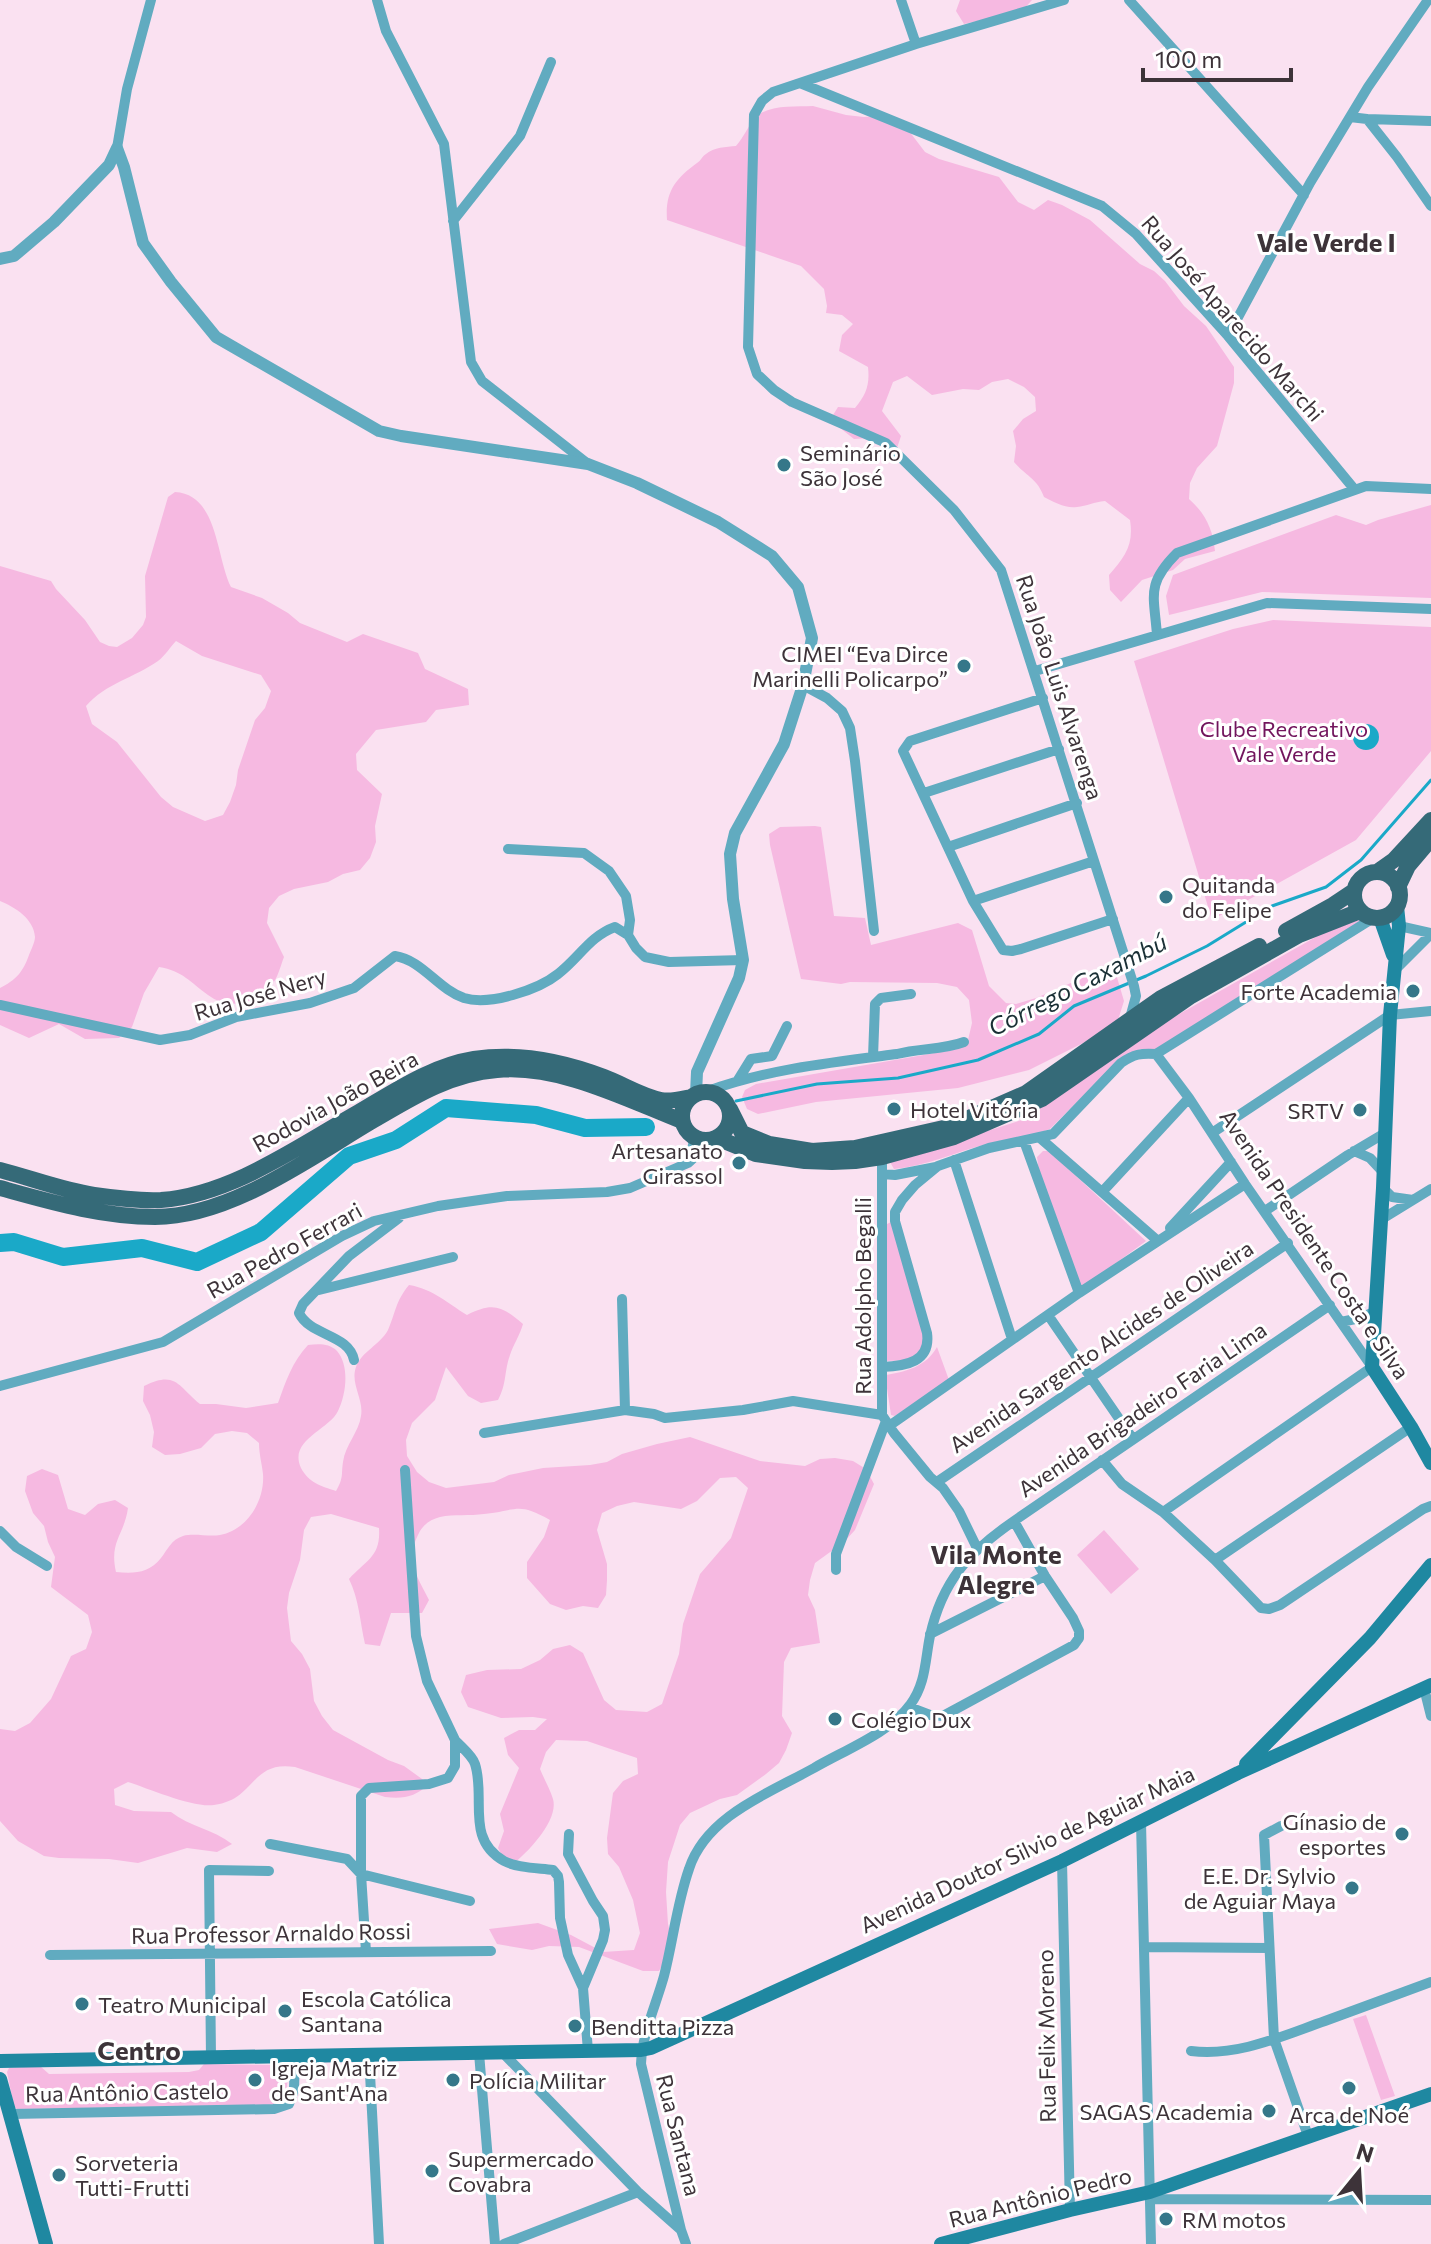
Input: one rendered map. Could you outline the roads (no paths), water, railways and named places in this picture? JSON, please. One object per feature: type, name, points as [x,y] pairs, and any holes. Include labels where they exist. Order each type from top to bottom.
[{"type":"main road","points":[[1431,820],[1394,860],[1377,872],[1363,876],[1354,891],[1333,905],[1161,998],[1026,1093],[948,1127],[855,1148],[812,1151],[769,1144],[742,1133],[722,1097],[698,1094],[683,1108],[682,1121],[695,1137],[715,1139],[756,1154],[805,1161],[855,1161],[882,1165],[1042,1099],[1191,996],[1299,935],[1372,915],[1387,916],[1415,869],[1431,850]]},
{"type":"main road","points":[[1398,896],[1408,866],[1431,839]]},
{"type":"main road","points":[[1372,1367],[1382,1219],[1390,1015],[1399,926],[1398,896],[1390,876],[1377,872]]},
{"type":"main road","points":[[1354,891],[1354,900],[1372,915],[1394,965]]},
{"type":"main road","name":"Rodovia João Beira","points":[[0,1170],[91,1195],[161,1200],[191,1195],[247,1175],[446,1064],[475,1058],[541,1058],[594,1073],[660,1100],[673,1101],[698,1094]]},
{"type":"main road","name":"Rodovia João Beira","points":[[0,1188],[78,1210],[157,1217],[191,1213],[228,1201],[276,1178],[428,1088],[463,1076],[497,1070],[525,1070],[579,1081],[682,1121]]},
{"type":"main road","points":[[715,1139],[727,1129],[730,1109]]},
{"type":"main road","name":"Avenida Presidente Costa e Silva","points":[[1372,1367],[1429,1454]]},
{"type":"main road","points":[[1238,1773],[1370,1638],[1431,1565]]},
{"type":"main road","name":"Avenida Doutor Silvio de Aguiar Maia","points":[[641,2050],[1062,1861],[1287,1749],[1428,1686]]},
{"type":"main road","points":[[1278,1733],[1287,1749]]},
{"type":"main road","points":[[0,2061],[641,2050]]},
{"type":"main road","points":[[0,2079],[46,2244]]},
{"type":"main road","name":"Rua Antônio Pedro","points":[[941,2244],[1070,2210],[1150,2196],[1308,2136],[1431,2094]]},
{"type":"street","points":[[0,259],[14,256],[54,222],[109,165],[117,148],[127,89],[151,0]]},
{"type":"street","points":[[377,0],[386,31],[444,144],[471,362],[475,372],[482,381],[588,464]]},
{"type":"street","points":[[901,0],[916,44]]},
{"type":"street","points":[[800,83],[916,44],[1064,0]]},
{"type":"street","points":[[1129,0],[1304,195]]},
{"type":"street","points":[[1228,336],[1350,117],[1428,0]]},
{"type":"street","points":[[453,221],[520,136],[551,62]]},
{"type":"street","name":"Rua João Luis Alvarenga","points":[[800,83],[773,92],[762,101],[754,115],[748,347],[757,374],[792,402],[886,443],[954,510],[1001,570],[1134,985]]},
{"type":"street","name":"Rua José Aparecido Marchi","points":[[800,83],[1102,206],[1136,234],[1228,336],[1355,490]]},
{"type":"street","points":[[1350,117],[1431,121]]},
{"type":"street","points":[[1367,119],[1431,206]]},
{"type":"street","points":[[117,148],[143,243],[216,337],[379,431],[588,464],[637,483],[718,522],[772,556],[798,587],[812,638],[803,685],[784,744],[735,833],[730,854],[733,899],[743,960],[739,978],[697,1072],[698,1094],[738,1080],[814,1065],[964,1042]]},
{"type":"street","points":[[1157,635],[1154,588],[1160,570],[1177,553],[1366,486],[1431,489]]},
{"type":"street","points":[[1035,671],[1267,603],[1431,609]]},
{"type":"street","points":[[803,685],[827,698],[842,711],[850,728],[874,931]]},
{"type":"street","points":[[1043,698],[910,741],[903,751],[973,901],[1003,950],[1012,951],[1113,919]]},
{"type":"street","points":[[924,793],[1059,749]]},
{"type":"street","points":[[948,847],[1077,803]]},
{"type":"street","points":[[508,849],[584,853],[609,871],[626,896],[630,920],[628,935],[645,957],[669,962],[743,960]]},
{"type":"street","points":[[973,901],[1094,861]]},
{"type":"street","points":[[882,1165],[895,1175],[938,1166],[989,1148],[1053,1134],[1132,1055],[1156,1054],[1372,915]]},
{"type":"street","points":[[1399,926],[1431,933]]},
{"type":"street","name":"Rua José Nery","points":[[0,1005],[160,1040],[190,1035],[236,1017],[310,1003],[354,988],[395,956],[410,961],[443,988],[465,999],[499,999],[520,993],[557,975],[601,932],[615,927],[628,935]]},
{"type":"street","points":[[1394,965],[1431,933]]},
{"type":"street","points":[[1134,985],[1145,996],[1161,998]]},
{"type":"street","points":[[1128,1022],[1136,996],[1134,985]]},
{"type":"street","points":[[873,1057],[875,1004],[881,998],[911,994]]},
{"type":"street","points":[[1212,1133],[1390,1015],[1431,1011]]},
{"type":"street","points":[[738,1080],[751,1059],[772,1056],[787,1026]]},
{"type":"street","name":"Avenida Presidente Costa e Silva","points":[[1156,1054],[1372,1367]]},
{"type":"street","points":[[1103,1191],[1189,1098]]},
{"type":"street","points":[[1265,1211],[1385,1133]]},
{"type":"street","points":[[688,1163],[695,1137]]},
{"type":"street","points":[[1040,1138],[1158,1241]]},
{"type":"street","name":"Rua Pedro Ferrari","points":[[0,1386],[163,1342],[342,1236],[374,1221],[438,1206],[507,1196],[607,1192],[630,1188],[688,1163],[715,1139]]},
{"type":"street","points":[[1024,1141],[1079,1293]]},
{"type":"street","points":[[1354,1151],[1370,1158],[1383,1172]]},
{"type":"street","points":[[954,1160],[1012,1339]]},
{"type":"street","points":[[1158,1241],[1231,1162]]},
{"type":"street","name":"Rua Adolpho Begalli","points":[[882,1165],[882,1367],[886,1421]]},
{"type":"street","points":[[882,1367],[912,1363],[928,1343],[895,1212],[915,1185],[938,1166]]},
{"type":"street","points":[[836,1570],[836,1554],[886,1421],[1245,1184]]},
{"type":"street","points":[[1383,1188],[1392,1197],[1413,1200]]},
{"type":"street","points":[[1382,1219],[1431,1189]]},
{"type":"street","points":[[882,1213],[895,1212]]},
{"type":"street","points":[[354,1360],[354,1354],[345,1344],[309,1326],[299,1313],[303,1304],[349,1256],[403,1214]]},
{"type":"street","name":"Avenida Sargento Alcides de Oliveira","points":[[937,1482],[1288,1243]]},
{"type":"street","points":[[317,1290],[453,1257]]},
{"type":"street","points":[[622,1299],[625,1410]]},
{"type":"street","name":"Avenida Brigadeiro Faria Lima","points":[[922,1684],[930,1634],[949,1582],[977,1548],[1330,1305]]},
{"type":"street","points":[[1341,1322],[1376,1311]]},
{"type":"street","points":[[1048,1315],[1133,1439]]},
{"type":"street","points":[[1163,1512],[1372,1367]]},
{"type":"street","points":[[484,1433],[625,1410],[665,1418],[793,1401],[886,1421],[959,1511],[977,1548]]},
{"type":"street","points":[[1215,1560],[1411,1427]]},
{"type":"street","points":[[1102,1460],[1122,1484],[1163,1512],[1261,1608],[1280,1605],[1431,1506]]},
{"type":"street","points":[[405,1470],[416,1636],[427,1681],[455,1740],[474,1761],[480,1829],[489,1851],[506,1863],[553,1870],[556,1874],[560,1918],[568,1955],[583,1988],[588,2051]]},
{"type":"street","points":[[909,1707],[943,1716],[1074,1645],[1079,1638],[1073,1618],[1014,1521]]},
{"type":"street","points":[[0,1531],[16,1547],[47,1566]]},
{"type":"street","points":[[930,1634],[1045,1576]]},
{"type":"street","points":[[921,1711],[922,1684]]},
{"type":"street","points":[[641,2050],[663,1977],[689,1867],[706,1838],[730,1814],[886,1727],[909,1707],[922,1684]]},
{"type":"street","points":[[1428,1686],[1431,1716]]},
{"type":"street","points":[[366,1952],[361,1874],[361,1796],[369,1788],[429,1784],[448,1778],[455,1766],[455,1740]]},
{"type":"street","points":[[1141,1822],[1151,2244]]},
{"type":"street","points":[[1281,1826],[1264,1835],[1274,2039],[1308,2136]]},
{"type":"street","points":[[569,1834],[568,1854],[603,1916],[605,1930],[583,1988]]},
{"type":"street","points":[[270,1844],[347,1859],[361,1874],[470,1901]]},
{"type":"street","points":[[556,1874],[570,1859]]},
{"type":"street","name":"Rua Felix Moreno","points":[[1062,1861],[1070,2210]]},
{"type":"street","points":[[211,2058],[209,1870],[269,1871]]},
{"type":"street","points":[[1145,1947],[1269,1948]]},
{"type":"street","name":"Rua Professor Arnaldo Rossi","points":[[50,1955],[491,1951]]},
{"type":"street","points":[[1191,2051],[1211,2054],[1274,2039],[1431,1982]]},
{"type":"street","name":"Rua Santana","points":[[641,2050],[641,2064],[686,2244]]},
{"type":"street","points":[[502,2052],[638,2192],[681,2230]]},
{"type":"street","points":[[479,2053],[495,2244]]},
{"type":"street","points":[[369,2055],[379,2244]]},
{"type":"street","name":"Rua Antônio Castelo","points":[[11,2114],[274,2109],[289,2104],[293,2097],[295,2056]]},
{"type":"street","points":[[504,2244],[638,2192]]},
{"type":"street","points":[[1150,2196],[1431,2200]]},
{"type":"water","points":[[1366,724],[1375,728],[1379,737],[1375,746],[1366,750],[1357,746],[1353,737],[1357,728]]},
{"type":"waterway","name":"Córrego Caxambú","points":[[736,1101],[817,1084],[898,1078],[978,1060],[1039,1034],[1074,1006],[1207,946],[1272,906],[1326,887],[1361,860],[1431,780]]},
{"type":"waterway","name":"Córrego Caxambú","points":[[0,1243],[14,1242],[63,1257],[142,1248],[197,1262],[261,1232],[349,1156],[396,1140],[446,1108],[536,1115],[585,1128],[646,1127]]},
{"type":"place","name":"Seminário São José","points":[[784,465]]},
{"type":"place","name":"CIMEI “Eva Dirce Marinelli Policarpo”","points":[[964,666]]},
{"type":"place","name":"Quitanda do Felipe","points":[[1166,897]]},
{"type":"place","name":"Forte Academia","points":[[1413,991]]},
{"type":"place","name":"Hotel Vitória","points":[[894,1109]]},
{"type":"place","name":"SRTV","points":[[1360,1110]]},
{"type":"place","name":"Artesanato Girassol","points":[[739,1163]]},
{"type":"place","name":"Colégio Dux","points":[[835,1719]]},
{"type":"place","name":"Gínasio de esportes","points":[[1402,1834]]},
{"type":"place","name":"E.E. Dr. Sylvio de Aguiar Maya","points":[[1352,1888]]},
{"type":"place","name":"Teatro Municipal","points":[[82,2004]]},
{"type":"place","name":"Escola Católica Santana","points":[[285,2011]]},
{"type":"place","name":"Benditta Pizza","points":[[575,2026]]},
{"type":"place","name":"Igreja Matriz de Sant'Ana","points":[[255,2080]]},
{"type":"place","name":"Polícia Militar","points":[[453,2080]]},
{"type":"place","name":"Arca de Noé","points":[[1349,2088]]},
{"type":"place","name":"SAGAS Academia","points":[[1269,2111]]},
{"type":"place","name":"Supermercado Covabra","points":[[432,2171]]},
{"type":"place","name":"Sorveteria Tutti-Frutti","points":[[59,2175]]},
{"type":"place","name":"RM motos","points":[[1166,2219]]},
{"type":"district","name":"Vale Verde I","points":[[1326,241]]},
{"type":"district","name":"Vila Monte Alegre","points":[[996,1568]]},
{"type":"district","name":"Centro","points":[[139,2049]]},
{"type":"park label","name":"Clube Recreativo Vale Verde","points":[[1284,740]]}]
